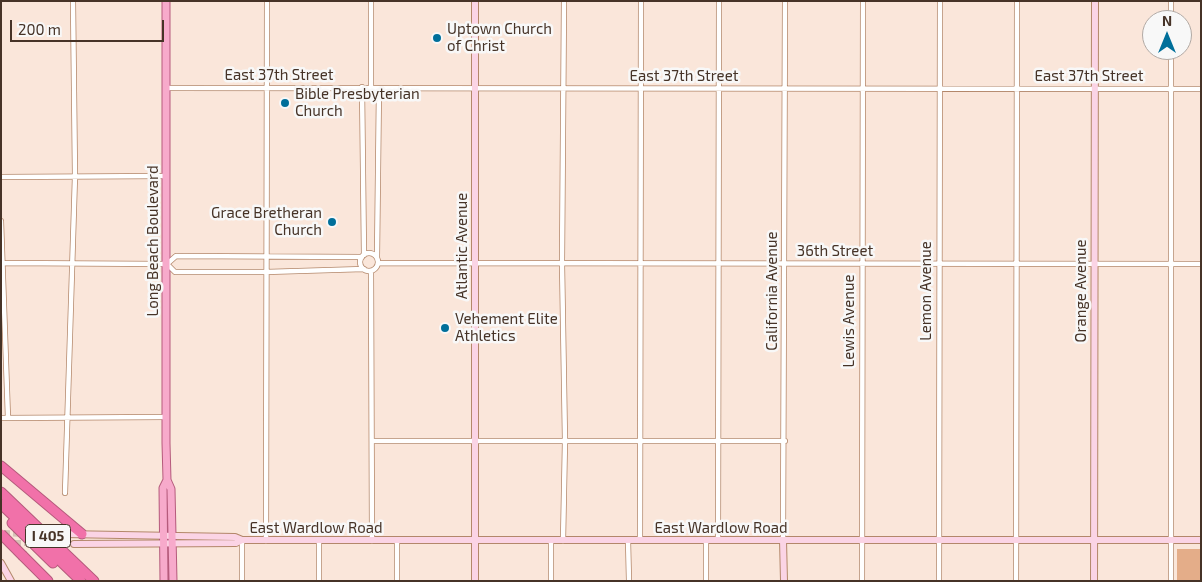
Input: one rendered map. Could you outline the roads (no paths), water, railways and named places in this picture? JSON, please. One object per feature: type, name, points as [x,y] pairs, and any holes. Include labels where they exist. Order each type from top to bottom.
[{"type":"highway","points":[[1,466],[82,534]]},
{"type":"highway","name":"I 405","points":[[1,492],[94,581]]},
{"type":"highway","points":[[1,500],[85,581]]},
{"type":"highway","points":[[1,504],[81,581]]},
{"type":"highway","name":"I 405","points":[[1,513],[72,581]]},
{"type":"highway","points":[[2,534],[48,581]]},
{"type":"main road","name":"Long Beach Boulevard","points":[[166,1],[166,417],[167,480],[171,489],[173,581]]},
{"type":"main road","name":"Atlantic Avenue","points":[[475,1],[475,581]]},
{"type":"main road","name":"Orange Avenue","points":[[1094,581],[1095,1]]},
{"type":"main road","name":"Long Beach Boulevard","points":[[164,581],[163,488],[167,480]]},
{"type":"main road","name":"East Wardlow Road","points":[[64,534],[163,536],[172,540],[236,543],[242,540],[1201,540]]},
{"type":"main road","name":"East Wardlow Road","points":[[74,544],[163,544],[172,540]]},
{"type":"main road","name":"California Avenue","points":[[783,540],[784,581]]},
{"type":"main road","points":[[1,543],[15,543]]},
{"type":"main road","points":[[1,564],[11,581]]},
{"type":"street","points":[[65,493],[75,176],[73,1]]},
{"type":"street","points":[[266,541],[267,1]]},
{"type":"street","points":[[370,87],[371,1]]},
{"type":"street","points":[[563,541],[562,263],[564,1]]},
{"type":"street","points":[[640,540],[642,441],[640,263],[641,1]]},
{"type":"street","points":[[718,540],[719,1]]},
{"type":"street","name":"California Avenue","points":[[783,540],[785,1]]},
{"type":"street","name":"Lewis Avenue","points":[[862,581],[861,264],[863,1]]},
{"type":"street","name":"Lemon Avenue","points":[[939,581],[938,264],[940,1]]},
{"type":"street","points":[[1016,581],[1017,1]]},
{"type":"street","points":[[1171,60],[1171,581]]},
{"type":"street","points":[[362,87],[363,256],[361,262],[364,269]]},
{"type":"street","name":"East 37th Street","points":[[166,88],[1201,89]]},
{"type":"street","points":[[167,264],[175,272],[364,269],[371,271],[376,268],[378,263],[378,88]]},
{"type":"street","points":[[1,177],[166,176]]},
{"type":"street","points":[[1,221],[8,418]]},
{"type":"street","points":[[2,264],[167,264],[176,256],[363,256],[372,254],[377,257]]},
{"type":"street","name":"36th Street","points":[[378,263],[1201,264]]},
{"type":"street","points":[[371,271],[372,541]]},
{"type":"street","points":[[1,418],[166,417]]},
{"type":"street","points":[[372,441],[784,442]]},
{"type":"street","points":[[242,540],[242,581]]},
{"type":"street","points":[[628,540],[629,581]]},
{"type":"street","points":[[706,540],[706,581]]},
{"type":"street","points":[[319,541],[319,581]]},
{"type":"street","points":[[397,541],[397,581]]},
{"type":"street","points":[[551,541],[551,581]]},
{"type":"tunnel","points":[[4,533],[23,534]]},
{"type":"tunnel","points":[[43,534],[64,534]]},
{"type":"tunnel","points":[[15,543],[34,543]]},
{"type":"tunnel","points":[[54,544],[74,544]]},
{"type":"place","name":"Uptown Church of Christ","points":[[437,38]]},
{"type":"place","name":"Bible Presbyterian Church","points":[[285,103]]},
{"type":"place","name":"Grace Bretheran Church","points":[[332,222]]},
{"type":"place","name":"Vehement Elite Athletics","points":[[445,328]]}]
